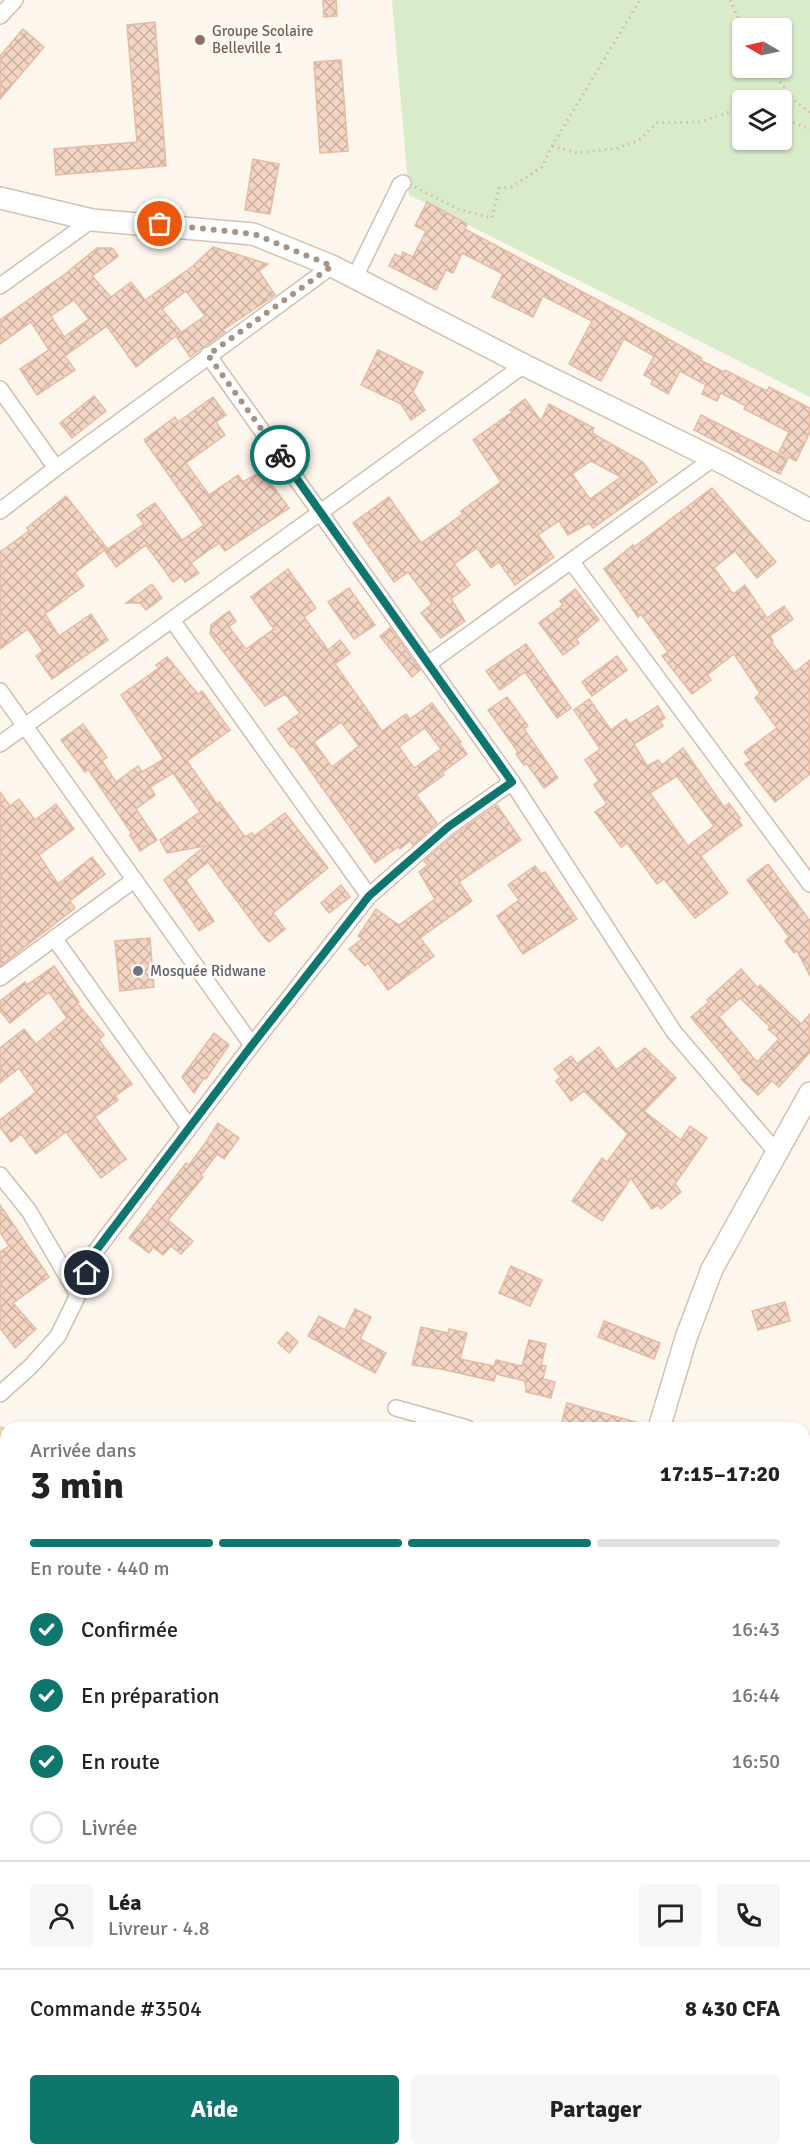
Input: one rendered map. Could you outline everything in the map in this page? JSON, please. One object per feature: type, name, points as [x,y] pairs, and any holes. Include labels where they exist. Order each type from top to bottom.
[{"type":"street","points":[[0,16],[15,0]]},
{"type":"street","points":[[354,279],[403,183]]},
{"type":"street","points":[[0,198],[92,220],[254,234],[332,266],[524,365],[714,458],[810,510]]},
{"type":"street","points":[[0,286],[92,220]]},
{"type":"street","points":[[0,511],[208,355],[332,266]]},
{"type":"street","points":[[208,355],[512,782],[674,1032],[777,1153]]},
{"type":"street","points":[[0,744],[524,365]]},
{"type":"street","points":[[0,389],[56,468]]},
{"type":"street","points":[[428,664],[714,458]]},
{"type":"street","points":[[571,561],[810,884]]},
{"type":"street","points":[[172,620],[369,896]]},
{"type":"street","points":[[0,692],[252,1045]]},
{"type":"street","points":[[0,1394],[32,1366],[58,1336],[95,1252],[252,1045],[369,896],[448,827],[512,782]]},
{"type":"street","points":[[0,978],[135,880]]},
{"type":"street","points":[[54,938],[189,1127]]},
{"type":"street","points":[[661,1422],[686,1338],[712,1269],[810,1093]]},
{"type":"street","points":[[0,1175],[29,1211],[78,1295]]},
{"type":"street","points":[[396,1408],[446,1422]]},
{"type":"path","points":[[403,183],[458,209],[492,218],[500,188],[511,187],[542,167],[552,146],[640,0]]},
{"type":"path","points":[[730,0],[738,18]]},
{"type":"path","points":[[776,78],[797,103],[810,112]]},
{"type":"path","points":[[552,146],[577,153],[618,148],[639,140],[657,123],[700,122],[732,111]]},
{"type":"path","points":[[792,122],[810,129]]},
{"type":"green space","points":[[392,0],[810,0],[810,397],[409,195]]},
{"type":"building","points":[[323,0],[336,0],[337,16],[324,17]]},
{"type":"building","points":[[155,22],[166,166],[56,175],[54,149],[137,142],[127,25]]},
{"type":"building","points":[[23,29],[44,47],[0,99],[0,56]]},
{"type":"building","points":[[341,60],[348,151],[320,153],[314,62]]},
{"type":"building","points":[[253,159],[279,164],[270,214],[245,210]]},
{"type":"building","points":[[427,202],[467,224],[465,229],[635,320],[702,358],[700,360],[767,391],[769,387],[810,408],[810,432],[796,461],[779,452],[789,432],[744,409],[746,406],[721,393],[717,401],[702,394],[706,385],[680,371],[668,394],[651,384],[653,380],[644,375],[654,356],[624,339],[601,381],[569,364],[592,321],[543,296],[533,317],[492,297],[503,274],[462,253],[453,273],[446,270],[436,290],[389,266],[395,254],[401,257],[403,252],[413,257],[426,231],[415,226]]},
{"type":"building","points":[[213,247],[268,264],[259,271],[275,295],[223,330],[225,332],[190,357],[176,336],[205,316],[186,291],[162,309],[181,332],[136,367],[107,326],[65,356],[75,370],[37,395],[20,369],[49,350],[31,322],[0,344],[0,320],[65,274],[97,248],[112,248],[118,256],[92,276],[111,297],[131,282],[145,300],[193,266]],"holes":[[[74,300],[89,319],[64,337],[51,316]]]},
{"type":"building","points":[[378,350],[423,372],[413,392],[425,410],[411,420],[401,404],[361,385]]},
{"type":"building","points":[[94,396],[106,411],[72,438],[60,423]]},
{"type":"building","points":[[213,397],[226,415],[216,422],[225,435],[186,463],[209,495],[238,475],[243,482],[262,471],[289,508],[225,551],[219,543],[191,563],[199,573],[185,582],[181,576],[173,582],[146,545],[116,567],[105,551],[144,524],[137,515],[155,503],[182,540],[204,525],[144,440],[175,417],[178,422]]},
{"type":"building","points":[[525,399],[541,421],[549,404],[594,428],[592,433],[643,462],[657,482],[593,528],[589,523],[568,535],[559,521],[538,535],[554,557],[515,585],[499,562],[491,568],[477,548],[454,564],[470,585],[451,599],[465,621],[441,638],[421,613],[432,604],[408,572],[394,582],[353,523],[389,497],[421,543],[463,514],[461,511],[501,482],[473,440],[512,412],[510,410]],"holes":[[[591,461],[621,477],[590,499],[572,474]]]},
{"type":"building","points":[[701,415],[788,459],[780,474],[694,430]]},
{"type":"building","points":[[712,488],[776,562],[757,578],[735,551],[714,568],[733,594],[745,585],[767,618],[784,606],[793,619],[770,636],[773,641],[771,642],[795,672],[810,660],[810,774],[775,802],[745,764],[751,760],[744,752],[777,728],[755,698],[760,693],[734,654],[707,675],[711,680],[692,694],[662,656],[668,652],[641,614],[638,617],[604,569],[633,545],[634,547]]},
{"type":"building","points":[[66,496],[107,548],[75,573],[84,586],[45,614],[59,636],[91,614],[108,640],[52,679],[36,656],[43,651],[28,629],[0,649],[0,552],[29,531],[27,528]]},
{"type":"building","points":[[288,569],[316,608],[304,617],[328,650],[340,640],[350,653],[335,664],[382,731],[406,714],[410,719],[432,703],[461,742],[459,743],[467,754],[442,773],[444,775],[416,795],[437,823],[413,845],[410,841],[375,863],[293,746],[291,747],[278,729],[300,713],[285,694],[265,706],[210,634],[211,625],[229,611],[236,621],[229,627],[246,649],[274,629],[251,597]],"holes":[[[341,722],[359,746],[332,767],[314,742]],[[425,728],[441,749],[414,768],[399,747]]]},
{"type":"building","points":[[152,584],[162,598],[146,610],[140,603],[126,603]]},
{"type":"building","points":[[349,588],[375,625],[354,639],[328,602]]},
{"type":"building","points":[[575,589],[599,620],[576,639],[579,643],[563,655],[539,623],[563,605],[560,601]]},
{"type":"building","points":[[390,628],[420,670],[412,677],[380,636]]},
{"type":"building","points":[[526,644],[571,708],[557,718],[525,672],[500,690],[486,671]]},
{"type":"building","points":[[617,656],[627,670],[592,696],[582,682]]},
{"type":"building","points":[[167,657],[198,694],[202,691],[230,730],[187,761],[217,804],[219,802],[245,837],[252,833],[254,836],[285,813],[328,868],[273,913],[285,929],[269,942],[208,862],[186,880],[214,921],[199,931],[164,880],[205,846],[167,853],[160,840],[200,812],[173,773],[150,787],[155,795],[136,809],[157,840],[140,851],[130,835],[132,834],[88,769],[85,772],[61,740],[83,724],[107,757],[102,761],[116,782],[138,766],[142,772],[164,759],[121,695],[159,668],[156,665]]},
{"type":"building","points":[[507,697],[528,726],[524,729],[558,778],[544,788],[527,764],[524,765],[516,754],[518,752],[488,710]]},
{"type":"building","points":[[589,699],[611,730],[626,719],[630,724],[658,706],[665,718],[660,721],[663,726],[634,744],[647,766],[658,760],[662,765],[683,748],[724,807],[729,803],[740,818],[738,819],[742,825],[701,856],[728,893],[695,918],[664,879],[657,884],[627,843],[621,847],[595,812],[607,804],[594,785],[599,781],[585,760],[600,749],[574,710]],"holes":[[[677,776],[714,826],[688,846],[650,793]]]},
{"type":"building","points":[[0,792],[10,806],[19,799],[35,820],[56,804],[74,829],[39,855],[58,884],[92,857],[105,874],[70,901],[75,908],[0,966]]},
{"type":"building","points":[[497,805],[521,840],[459,882],[472,901],[420,938],[434,956],[388,990],[368,963],[365,966],[349,949],[362,939],[358,936],[376,909],[399,925],[435,899],[419,872],[428,865],[424,861],[454,835]]},
{"type":"building","points":[[768,864],[810,921],[810,976],[797,951],[794,953],[785,941],[789,937],[747,880]]},
{"type":"building","points":[[535,866],[541,874],[545,872],[577,919],[523,954],[497,916],[519,900],[508,885]]},
{"type":"building","points":[[341,885],[350,897],[329,913],[321,903]]},
{"type":"building","points":[[150,938],[154,987],[120,991],[115,941]]},
{"type":"building","points":[[54,966],[79,1002],[77,1003],[104,1035],[99,1040],[132,1084],[115,1096],[118,1100],[95,1117],[126,1159],[101,1178],[66,1132],[36,1154],[21,1134],[11,1142],[0,1127],[0,1120],[36,1092],[19,1068],[0,1083],[0,1048],[24,1029],[36,1044],[67,1018],[49,992],[10,1023],[0,1011],[0,1001],[25,982],[27,985]]},
{"type":"building","points":[[741,969],[758,988],[760,985],[801,1024],[810,1014],[810,1052],[779,1087],[772,1081],[758,1095],[741,1079],[691,1017],[709,1002],[707,1000]],"holes":[[[740,998],[770,1027],[768,1029],[779,1039],[757,1062],[719,1017]]]},
{"type":"building","points":[[214,1033],[229,1045],[194,1093],[182,1077]]},
{"type":"building","points":[[599,1047],[616,1070],[645,1048],[676,1078],[644,1111],[681,1140],[690,1126],[707,1138],[675,1184],[681,1192],[661,1209],[658,1205],[652,1209],[631,1178],[602,1221],[572,1201],[602,1158],[607,1162],[628,1134],[584,1091],[571,1101],[556,1081],[561,1077],[554,1069],[571,1056],[577,1064]]},
{"type":"building","points":[[218,1123],[239,1138],[224,1159],[217,1154],[201,1175],[203,1177],[168,1220],[193,1241],[181,1254],[171,1246],[163,1255],[153,1247],[149,1253],[129,1238],[186,1163],[189,1165]]},
{"type":"building","points":[[0,1205],[49,1277],[13,1303],[36,1329],[15,1348],[0,1328],[0,1252],[9,1246],[0,1232]]},
{"type":"building","points":[[511,1266],[542,1280],[530,1306],[499,1293]]},
{"type":"building","points":[[785,1302],[790,1321],[758,1330],[752,1311]]},
{"type":"building","points":[[355,1309],[371,1317],[360,1339],[386,1353],[375,1373],[308,1336],[319,1316],[345,1330]]},
{"type":"building","points":[[604,1321],[660,1343],[654,1359],[598,1337]]},
{"type":"building","points":[[421,1327],[448,1333],[449,1329],[467,1333],[460,1359],[494,1366],[496,1360],[522,1366],[529,1340],[546,1344],[541,1365],[546,1366],[543,1379],[555,1382],[551,1398],[526,1392],[525,1381],[496,1374],[494,1381],[412,1365]]},
{"type":"building","points":[[287,1332],[298,1342],[289,1353],[278,1343]]},
{"type":"building","points":[[567,1403],[636,1422],[562,1422]]},
{"type":"way so far","points":[[160,224],[254,234],[332,266],[208,355],[280,455]]},
{"type":"place","name":"Groupe Scolaire Belleville 1","points":[[200,40]]},
{"type":"place","name":"Mosquée Ridwane","points":[[138,971]]},
{"type":"route","points":[[87,1273],[95,1252],[252,1045],[369,896],[448,827],[512,782],[280,455]]}]
